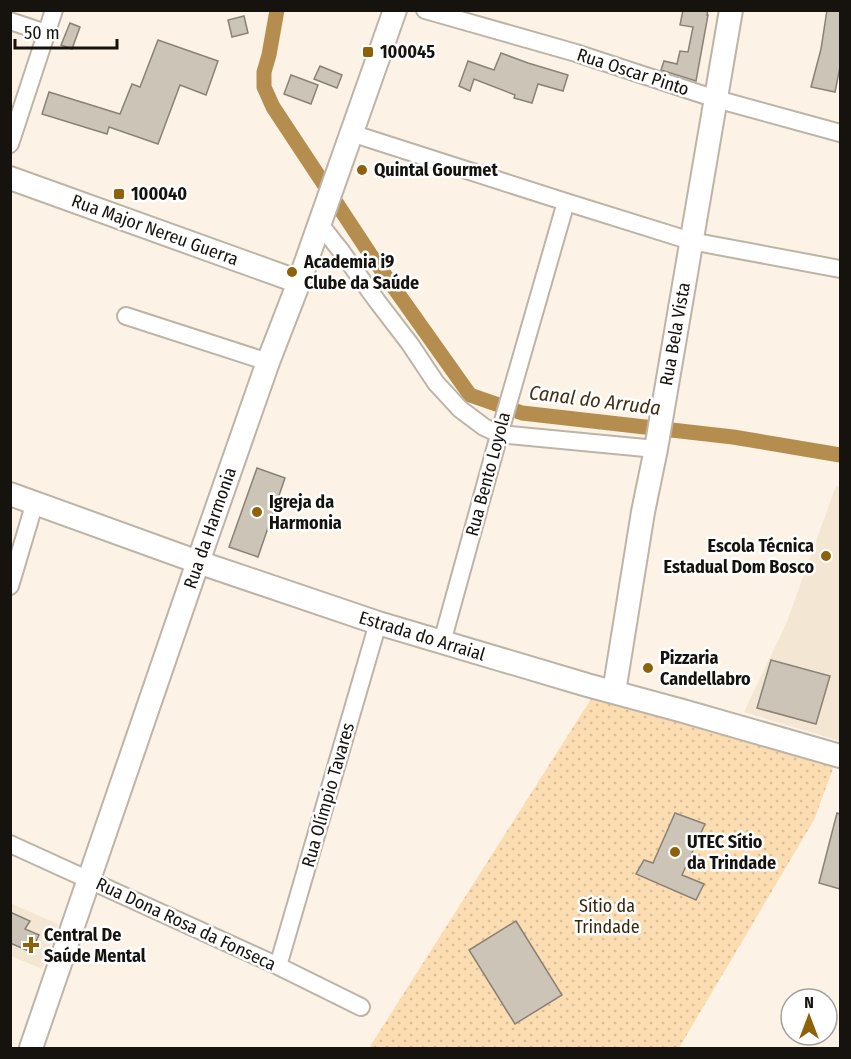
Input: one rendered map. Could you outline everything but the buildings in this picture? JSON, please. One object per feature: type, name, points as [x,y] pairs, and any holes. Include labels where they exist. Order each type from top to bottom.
[{"type":"main road","name":"Rua Bela Vista","points":[[615,692],[731,10]]},
{"type":"main road","name":"Rua da Harmonia","points":[[31,1048],[268,362],[396,12]]},
{"type":"main road","name":"Rua Major Nereu Guerra","points":[[10,178],[299,282]]},
{"type":"main road","name":"Estrada do Arraial","points":[[10,494],[198,562],[378,623],[840,756]]},
{"type":"street","points":[[10,144],[54,10]]},
{"type":"street","name":"Rua Oscar Pinto","points":[[425,10],[576,53],[716,99],[840,133]]},
{"type":"street","points":[[10,21],[46,33]]},
{"type":"street","points":[[351,133],[691,241],[840,269]]},
{"type":"street","name":"Rua Bento Loyola","points":[[442,642],[566,202]]},
{"type":"street","points":[[319,223],[410,344],[436,383],[460,409],[484,427],[500,431],[656,444]]},
{"type":"street","points":[[126,316],[268,362]]},
{"type":"street","points":[[10,586],[34,502]]},
{"type":"street","name":"Rua Olímpio Tavares","points":[[278,966],[378,623]]},
{"type":"street","name":"Rua Dona Rosa da Fonseca","points":[[10,844],[278,966],[361,1007]]},
{"type":"shaded area","name":"Escola Técnica Estadual Dom Bosco","points":[[836,486],[840,487],[840,741],[744,712],[786,624]]},
{"type":"shaded area","name":"Central De Saúde Mental","points":[[10,903],[58,924],[42,969],[11,956]]},
{"type":"green space","name":"Sítio da Trindade","points":[[598,688],[838,755],[814,820],[679,1048],[369,1048]]},
{"type":"waterway","name":"Canal do Arruda","points":[[277,10],[264,72],[264,87],[273,107],[370,254],[470,395],[522,413],[733,437],[840,455]]},
{"type":"place","name":"100045","points":[[368,52]]},
{"type":"place","name":"Quintal Gourmet","points":[[362,170]]},
{"type":"place","name":"100040","points":[[119,194]]},
{"type":"place","name":"Academia i9 Clube da Saúde","points":[[292,272]]},
{"type":"place","name":"Igreja da Harmonia","points":[[257,512]]},
{"type":"place","name":"Escola Técnica Estadual Dom Bosco","points":[[826,556]]},
{"type":"place","name":"Pizzaria Candellabro","points":[[648,668]]},
{"type":"place","name":"UTEC Sítio da Trindade","points":[[675,852]]},
{"type":"place","name":"Central De Saúde Mental","points":[[31,945]]}]
